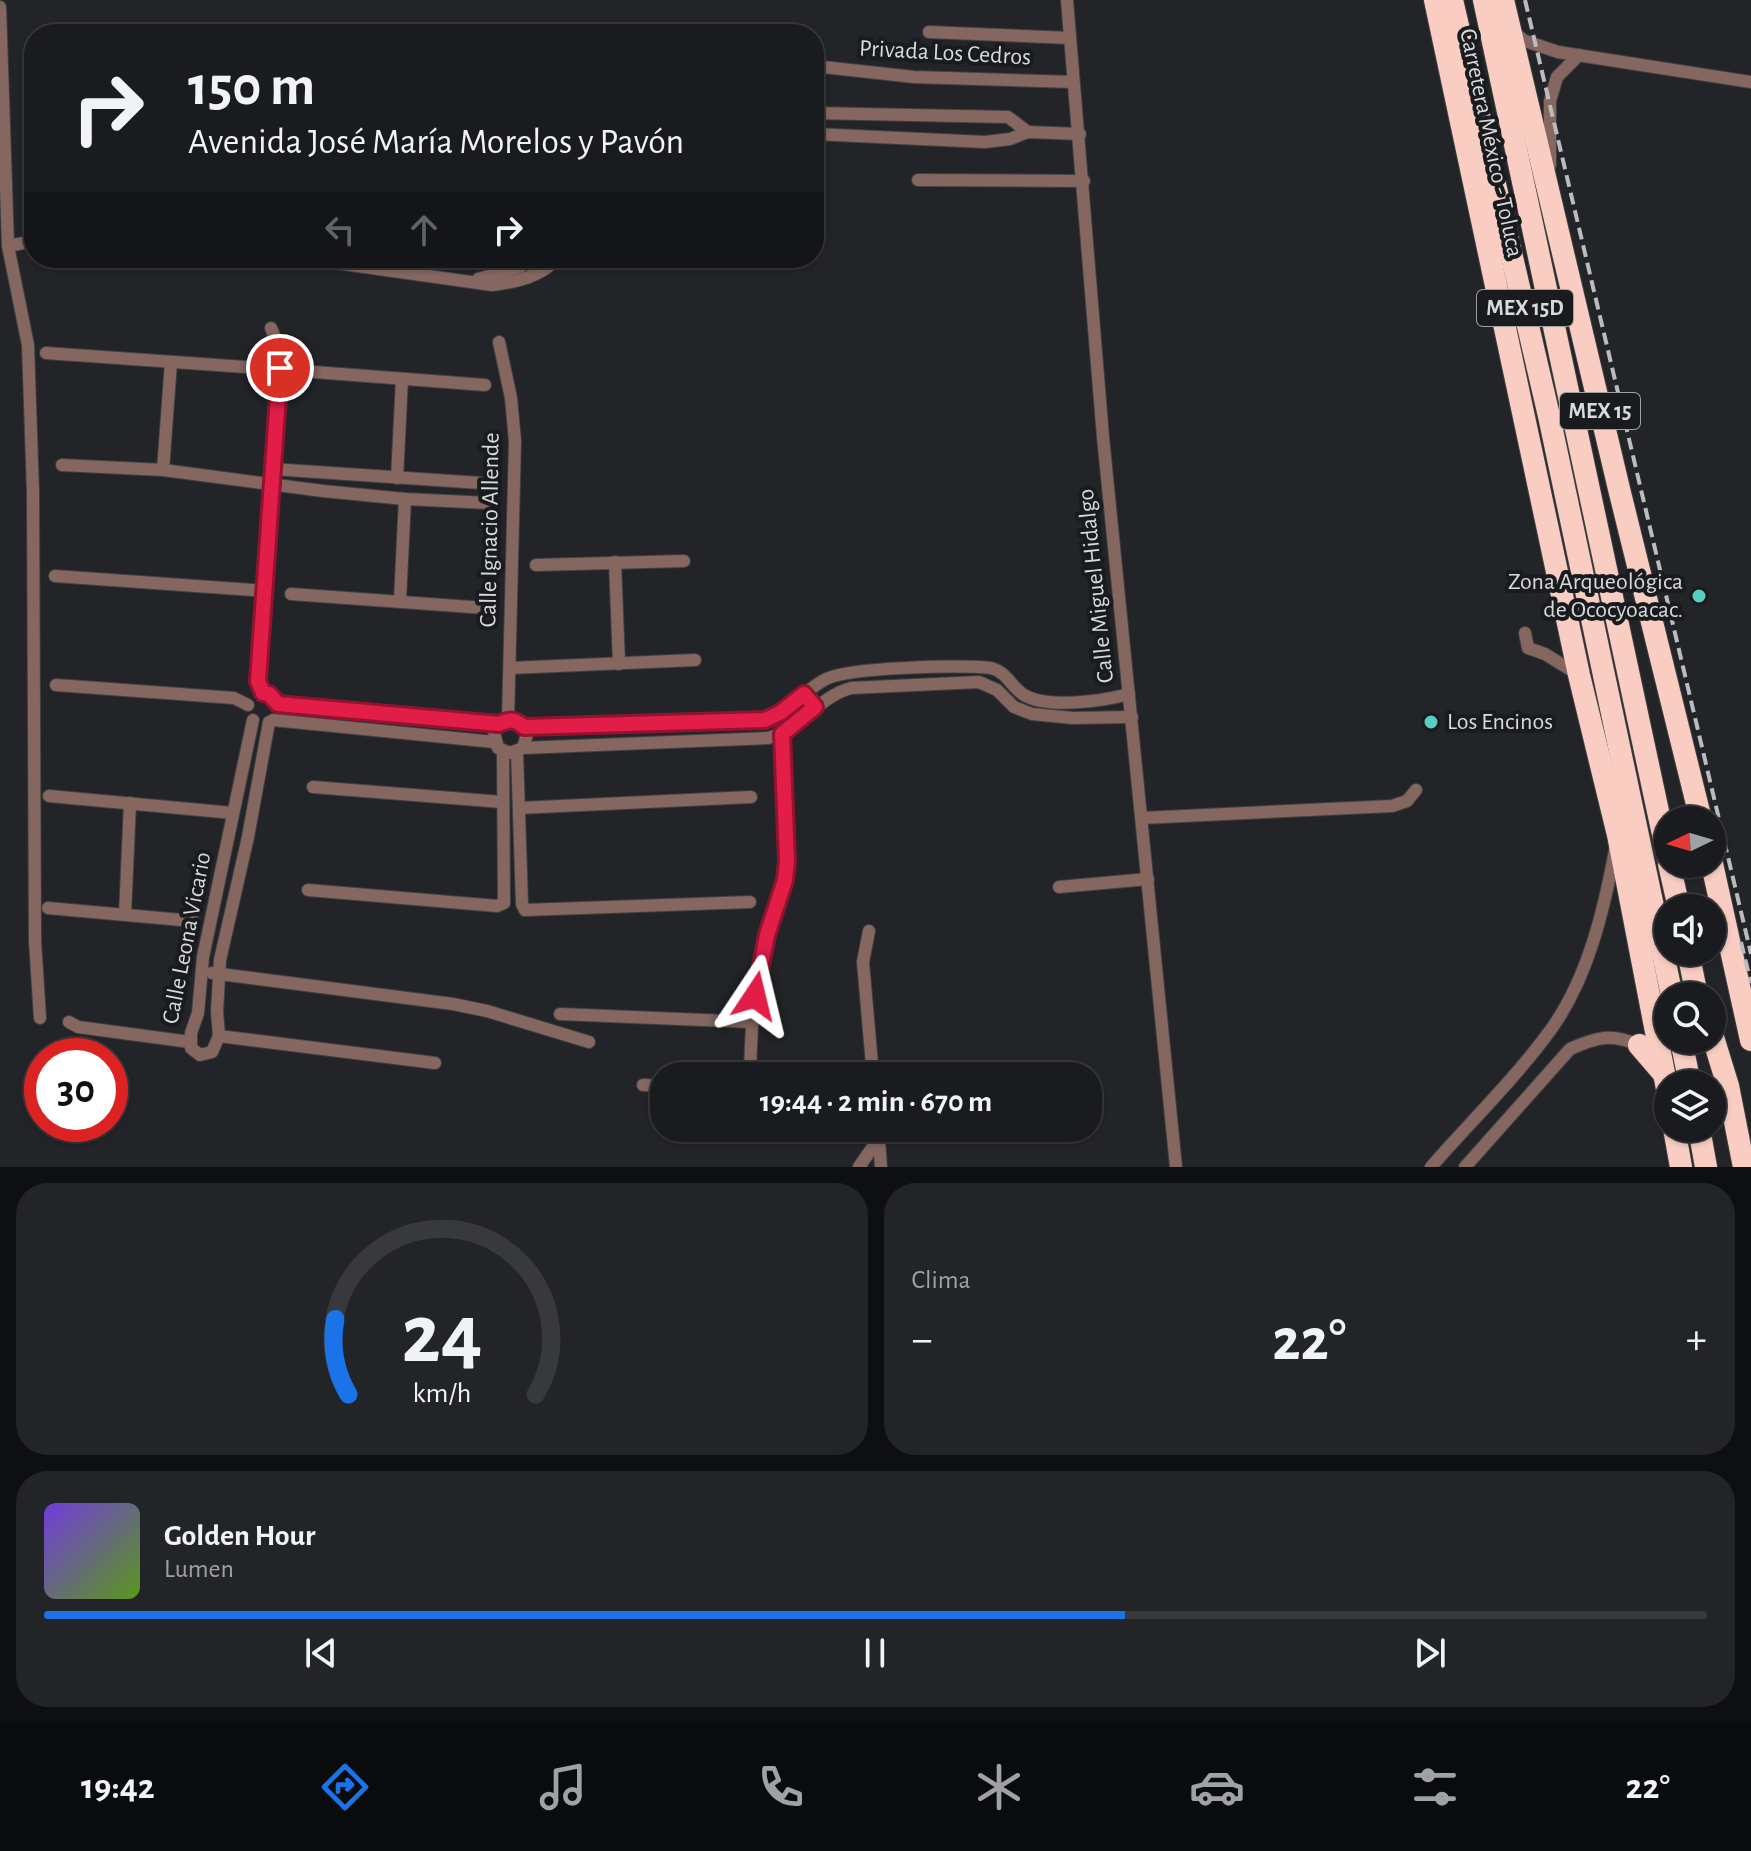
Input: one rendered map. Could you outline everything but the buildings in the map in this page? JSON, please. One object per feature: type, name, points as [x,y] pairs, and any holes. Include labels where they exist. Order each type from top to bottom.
[{"type":"highway","name":"Carretera México - Toluca","points":[[1435,0],[1579,675],[1618,835],[1663,1070]]},
{"type":"highway","name":"MEX 15D","points":[[1452,0],[1509,235],[1669,982]]},
{"type":"highway","name":"MEX 15D","points":[[1484,0],[1657,806]]},
{"type":"highway","name":"Carretera México - Toluca","points":[[1503,0],[1698,806]]},
{"type":"highway","points":[[1715,878],[1751,1040]]},
{"type":"highway","points":[[1639,1045],[1656,1070]]},
{"type":"highway","points":[[1709,1054],[1730,1167]]},
{"type":"highway","points":[[1718,1054],[1728,1086],[1744,1167]]},
{"type":"highway","points":[[1677,1142],[1681,1167]]},
{"type":"highway","points":[[1702,1142],[1706,1167]]},
{"type":"street","name":"Calle Miguel Hidalgo","points":[[1067,0],[1103,437],[1176,1167]]},
{"type":"street","points":[[0,7],[8,246],[28,345],[33,492],[35,941],[40,1018]]},
{"type":"street","points":[[1509,29],[1541,48],[1751,82]]},
{"type":"street","points":[[929,32],[1070,38]]},
{"type":"street","points":[[1551,206],[1550,101],[1557,77],[1579,55]]},
{"type":"street","name":"Privada Los Cedros","points":[[824,67],[914,77],[1073,82]]},
{"type":"street","points":[[824,113],[1008,117],[1028,132]]},
{"type":"street","points":[[824,134],[985,142],[1010,139],[1028,132],[1080,134]]},
{"type":"street","points":[[918,180],[1084,181]]},
{"type":"street","points":[[8,246],[24,243]]},
{"type":"street","points":[[373,268],[492,285],[520,281],[545,268]]},
{"type":"street","points":[[467,281],[517,268]]},
{"type":"street","points":[[263,693],[258,681],[280,350],[271,328]]},
{"type":"street","name":"Calle Ignacio Allende","points":[[499,342],[511,398],[515,441],[510,668],[503,722]]},
{"type":"street","points":[[46,353],[261,368]]},
{"type":"street","points":[[163,470],[171,362]]},
{"type":"street","points":[[301,371],[485,385]]},
{"type":"street","points":[[397,478],[402,379]]},
{"type":"street","points":[[62,465],[163,470],[405,499],[489,503]]},
{"type":"street","points":[[272,469],[481,483]]},
{"type":"street","points":[[400,600],[405,499]]},
{"type":"street","points":[[536,565],[684,561]]},
{"type":"street","points":[[615,562],[619,664]]},
{"type":"street","points":[[55,576],[266,591]]},
{"type":"street","points":[[291,594],[485,608]]},
{"type":"street","points":[[1525,633],[1528,648],[1545,654],[1579,675]]},
{"type":"street","points":[[510,668],[695,660]]},
{"type":"street","points":[[524,727],[765,720],[780,713],[827,678],[844,673],[980,667],[998,670],[1022,694],[1030,697],[1055,701],[1102,700],[1129,694]]},
{"type":"street","points":[[271,721],[278,704],[269,694],[253,696],[248,713],[258,723],[271,721],[520,750],[768,738],[782,734],[829,696],[851,688],[979,682],[997,690],[1022,711],[1054,717],[1132,717]]},
{"type":"street","points":[[56,685],[234,698],[248,705]]},
{"type":"street","points":[[804,694],[815,707]]},
{"type":"street","points":[[1102,700],[1104,718]]},
{"type":"street","points":[[1054,717],[1055,701]]},
{"type":"street","points":[[278,704],[517,721],[527,734],[520,750],[523,908],[750,902]]},
{"type":"street","name":"Calle Leona Vicario","points":[[253,720],[201,972],[198,1013],[190,1042],[194,1052],[206,1055],[212,1052],[219,1036],[220,960],[271,721]]},
{"type":"street","points":[[308,890],[497,906],[504,903],[502,802],[494,732],[503,722]]},
{"type":"street","points":[[750,1062],[751,1022],[767,935],[785,880],[787,861],[782,734]]},
{"type":"street","points":[[313,787],[502,802]]},
{"type":"street","points":[[1142,818],[1392,806],[1407,801],[1416,790]]},
{"type":"street","points":[[49,796],[233,813]]},
{"type":"street","points":[[519,808],[751,797]]},
{"type":"street","points":[[125,915],[130,803]]},
{"type":"street","name":"Calle Leona Vicario","points":[[230,832],[248,837]]},
{"type":"street","points":[[1431,1167],[1517,1073],[1554,1025],[1591,951],[1607,894],[1618,835]]},
{"type":"street","points":[[1059,887],[1148,879]]},
{"type":"street","points":[[48,908],[193,921]]},
{"type":"street","points":[[869,931],[863,962],[872,1062]]},
{"type":"street","points":[[201,972],[453,1004],[487,1011],[589,1042]]},
{"type":"street","points":[[560,1014],[751,1022]]},
{"type":"street","points":[[69,1022],[78,1027],[190,1042]]},
{"type":"street","points":[[219,1036],[435,1063]]},
{"type":"street","points":[[1465,1167],[1570,1049],[1588,1041],[1620,1037],[1639,1045]]},
{"type":"street","points":[[643,1085],[650,1085]]},
{"type":"street","points":[[859,1167],[874,1142]]},
{"type":"street","points":[[880,1142],[881,1167]]},
{"type":"railway","points":[[1525,0],[1751,954]]},
{"type":"railway","points":[[1741,942],[1751,983]]},
{"type":"place","name":"Zona Arqueológica de Ococyoacac.","points":[[1699,596]]},
{"type":"place","name":"Los Encinos","points":[[1431,722]]},
{"type":"route","points":[[280,368],[258,681],[263,693],[269,694],[278,704],[499,724],[508,720],[517,721],[524,727],[749,722],[773,718],[804,694],[815,707],[782,734],[787,861],[785,880],[767,935],[755,996]]}]
